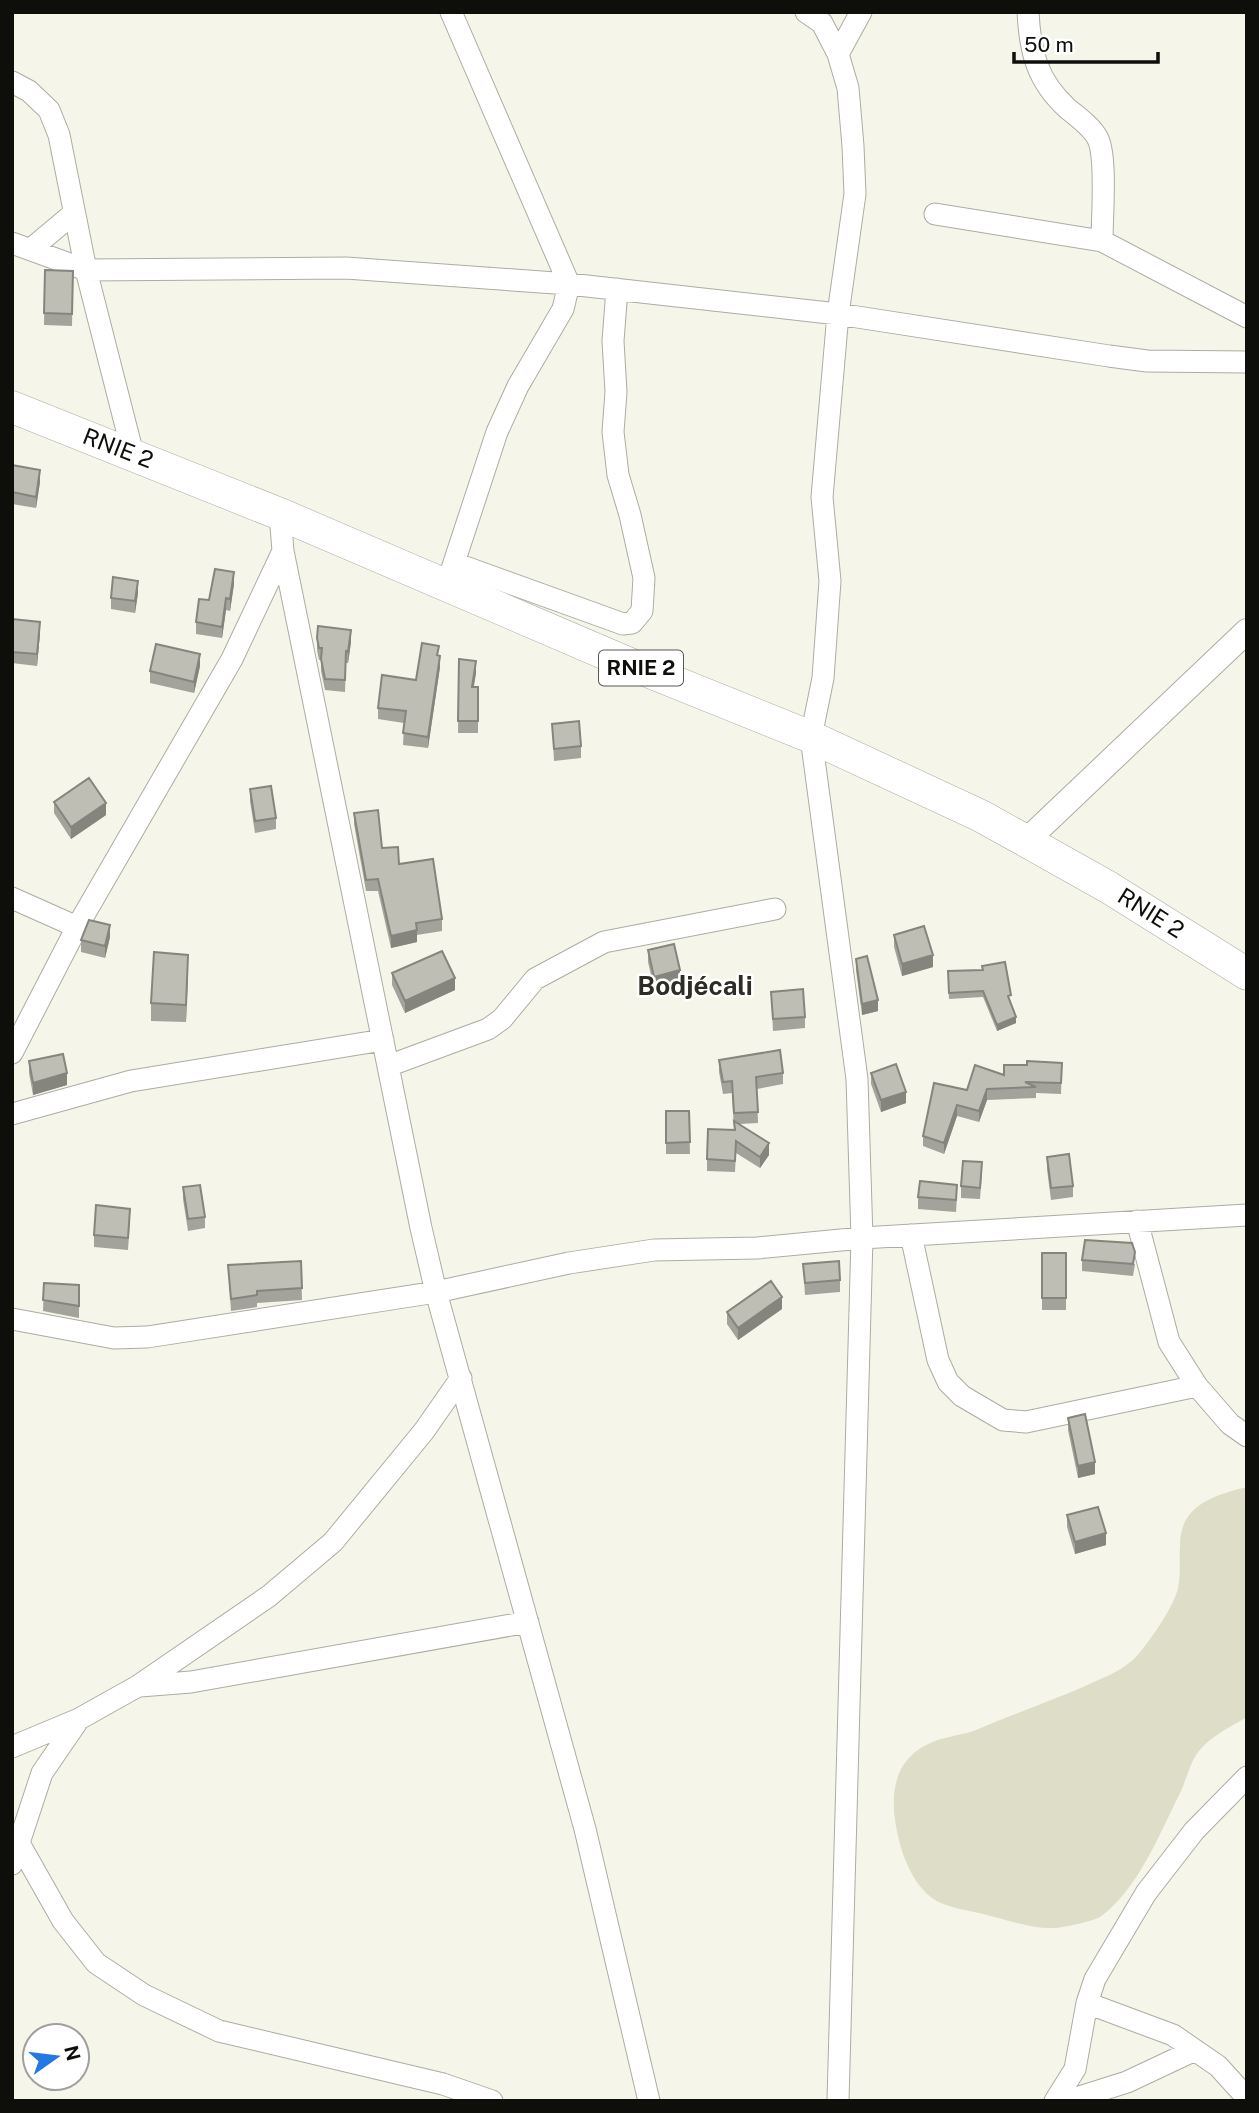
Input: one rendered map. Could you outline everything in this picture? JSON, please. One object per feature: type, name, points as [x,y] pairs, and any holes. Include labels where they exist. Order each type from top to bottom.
[{"type":"main road","name":"RNIE 2","points":[[12,407],[280,514],[450,574],[625,662],[811,737],[981,816],[1108,887],[1247,974]]},
{"type":"street","points":[[451,12],[569,284],[563,309],[518,386],[497,432],[450,574],[623,624],[638,619],[643,603],[644,578],[618,475],[612,432],[616,392],[613,341],[617,289]]},
{"type":"street","points":[[806,12],[822,23],[838,54],[848,88],[855,194],[838,314],[822,496],[829,595],[823,678],[811,737],[857,1079],[862,1238],[838,2101]]},
{"type":"street","points":[[838,54],[861,12]]},
{"type":"street","points":[[1028,12],[1035,65],[1052,93],[1098,140],[1102,160],[1102,241]]},
{"type":"street","points":[[12,82],[29,91],[49,110],[59,135],[86,270],[133,454]]},
{"type":"street","points":[[22,246],[74,213]]},
{"type":"street","points":[[935,214],[1102,241],[1247,317]]},
{"type":"street","points":[[22,246],[86,270],[346,268],[569,284],[838,314],[1147,361],[1247,362]]},
{"type":"street","points":[[280,514],[283,551],[436,1292],[585,1829],[649,2101]]},
{"type":"street","points":[[12,1053],[77,927],[232,659],[283,551]]},
{"type":"street","points":[[1026,841],[1247,631]]},
{"type":"street","points":[[12,898],[77,927]]},
{"type":"street","points":[[388,1066],[488,1029],[508,1014],[535,979],[604,942],[775,909]]},
{"type":"street","points":[[12,1114],[131,1081],[383,1040]]},
{"type":"street","points":[[12,1319],[114,1338],[147,1337],[436,1292],[569,1263],[654,1250],[757,1248],[862,1238],[1247,1215]]},
{"type":"street","points":[[1137,1221],[1170,1342],[1197,1386],[1230,1424],[1247,1436]]},
{"type":"street","points":[[911,1235],[938,1360],[948,1382],[962,1396],[1003,1420],[1026,1422],[1197,1386]]},
{"type":"street","points":[[12,1747],[79,1719],[138,1686],[269,1596],[333,1542],[424,1431],[461,1377]]},
{"type":"street","points":[[138,1686],[191,1682],[528,1622]]},
{"type":"street","points":[[79,1719],[42,1773],[16,1855],[96,1963],[144,1995],[219,2031],[443,2084],[492,2101]]},
{"type":"street","points":[[1055,2101],[1075,2068],[1087,2003],[1095,1979],[1146,1893],[1194,1831],[1247,1777]]},
{"type":"street","points":[[1087,2003],[1173,2035],[1218,2066],[1247,2098]]},
{"type":"street","points":[[1067,2101],[1127,2082],[1195,2050]]},
{"type":"green space","points":[[1247,1488],[1247,1717],[1213,1738],[1196,1755],[1156,1843],[1125,1892],[1100,1917],[1054,1928],[1020,1924],[952,1907],[926,1893],[910,1869],[896,1829],[896,1784],[908,1759],[935,1741],[976,1730],[1083,1687],[1128,1664],[1153,1635],[1176,1595],[1181,1532],[1185,1521],[1200,1505]]},
{"type":"building","points":[[45,270],[73,271],[72,314],[44,313]]},
{"type":"building","points":[[12,465],[40,470],[36,497],[12,492]]},
{"type":"building","points":[[215,569],[234,572],[230,599],[226,598],[222,627],[196,622],[199,599],[209,600]]},
{"type":"building","points":[[113,577],[138,581],[135,601],[111,598]]},
{"type":"building","points":[[12,619],[40,622],[37,654],[12,652]]},
{"type":"building","points":[[318,626],[351,630],[348,652],[346,651],[345,680],[325,679],[322,648],[319,648],[317,638]]},
{"type":"building","points":[[422,643],[439,646],[437,655],[440,656],[428,737],[403,733],[406,711],[378,708],[382,675],[416,680]]},
{"type":"building","points":[[156,644],[200,654],[194,682],[150,671]]},
{"type":"building","points":[[459,659],[476,661],[472,687],[478,687],[478,721],[458,721]]},
{"type":"building","points":[[579,721],[581,746],[554,749],[552,724]]},
{"type":"building","points":[[89,778],[106,803],[71,827],[54,802]]},
{"type":"building","points":[[271,786],[276,818],[255,821],[250,789]]},
{"type":"building","points":[[378,810],[382,848],[398,847],[399,864],[433,859],[442,919],[416,923],[417,930],[391,936],[378,879],[366,880],[354,813]]},
{"type":"building","points":[[89,920],[110,925],[105,946],[81,940]]},
{"type":"building","points":[[924,926],[933,955],[902,964],[894,935]]},
{"type":"building","points":[[674,944],[680,970],[654,977],[648,950]]},
{"type":"building","points":[[442,951],[455,978],[405,1001],[392,973]]},
{"type":"building","points":[[154,952],[188,955],[186,1005],[151,1003]]},
{"type":"building","points":[[867,956],[878,1000],[862,1004],[856,959]]},
{"type":"building","points":[[1005,962],[1011,995],[1008,996],[1016,1017],[997,1025],[983,991],[949,993],[948,971],[983,970],[982,966]]},
{"type":"building","points":[[803,989],[805,1017],[773,1019],[771,992]]},
{"type":"building","points":[[780,1050],[783,1073],[756,1077],[758,1112],[734,1113],[732,1081],[723,1082],[719,1060]]},
{"type":"building","points":[[63,1054],[67,1073],[33,1083],[29,1061]]},
{"type":"building","points":[[1027,1061],[1062,1063],[1061,1083],[1025,1082],[1036,1087],[987,1089],[979,1111],[957,1105],[944,1143],[923,1136],[934,1083],[967,1090],[975,1065],[1004,1075],[1004,1065],[1027,1065]]},
{"type":"building","points":[[896,1064],[906,1092],[881,1100],[871,1073]]},
{"type":"building","points":[[666,1111],[689,1111],[690,1142],[666,1143]]},
{"type":"building","points":[[734,1121],[769,1143],[760,1157],[736,1141],[735,1161],[707,1159],[708,1129],[735,1130]]},
{"type":"building","points":[[1069,1154],[1073,1186],[1051,1188],[1047,1157]]},
{"type":"building","points":[[963,1161],[982,1162],[980,1188],[961,1186]]},
{"type":"building","points":[[920,1181],[957,1185],[956,1200],[918,1197]]},
{"type":"building","points":[[200,1185],[205,1217],[188,1219],[183,1187]]},
{"type":"building","points":[[96,1205],[130,1209],[128,1238],[94,1235]]},
{"type":"building","points":[[1085,1240],[1132,1243],[1135,1252],[1133,1264],[1082,1260]]},
{"type":"building","points":[[1042,1253],[1066,1253],[1066,1298],[1042,1298]]},
{"type":"building","points":[[301,1261],[302,1288],[257,1291],[257,1295],[231,1299],[228,1265]]},
{"type":"building","points":[[839,1261],[840,1280],[805,1283],[803,1264]]},
{"type":"building","points":[[771,1281],[782,1297],[738,1328],[727,1312]]},
{"type":"building","points":[[44,1283],[79,1285],[79,1306],[43,1300]]},
{"type":"building","points":[[1085,1414],[1095,1462],[1078,1466],[1068,1418]]},
{"type":"building","points":[[1098,1507],[1106,1533],[1075,1542],[1067,1515]]},
{"type":"district","name":"Bodjécali","points":[[695,986]]}]
